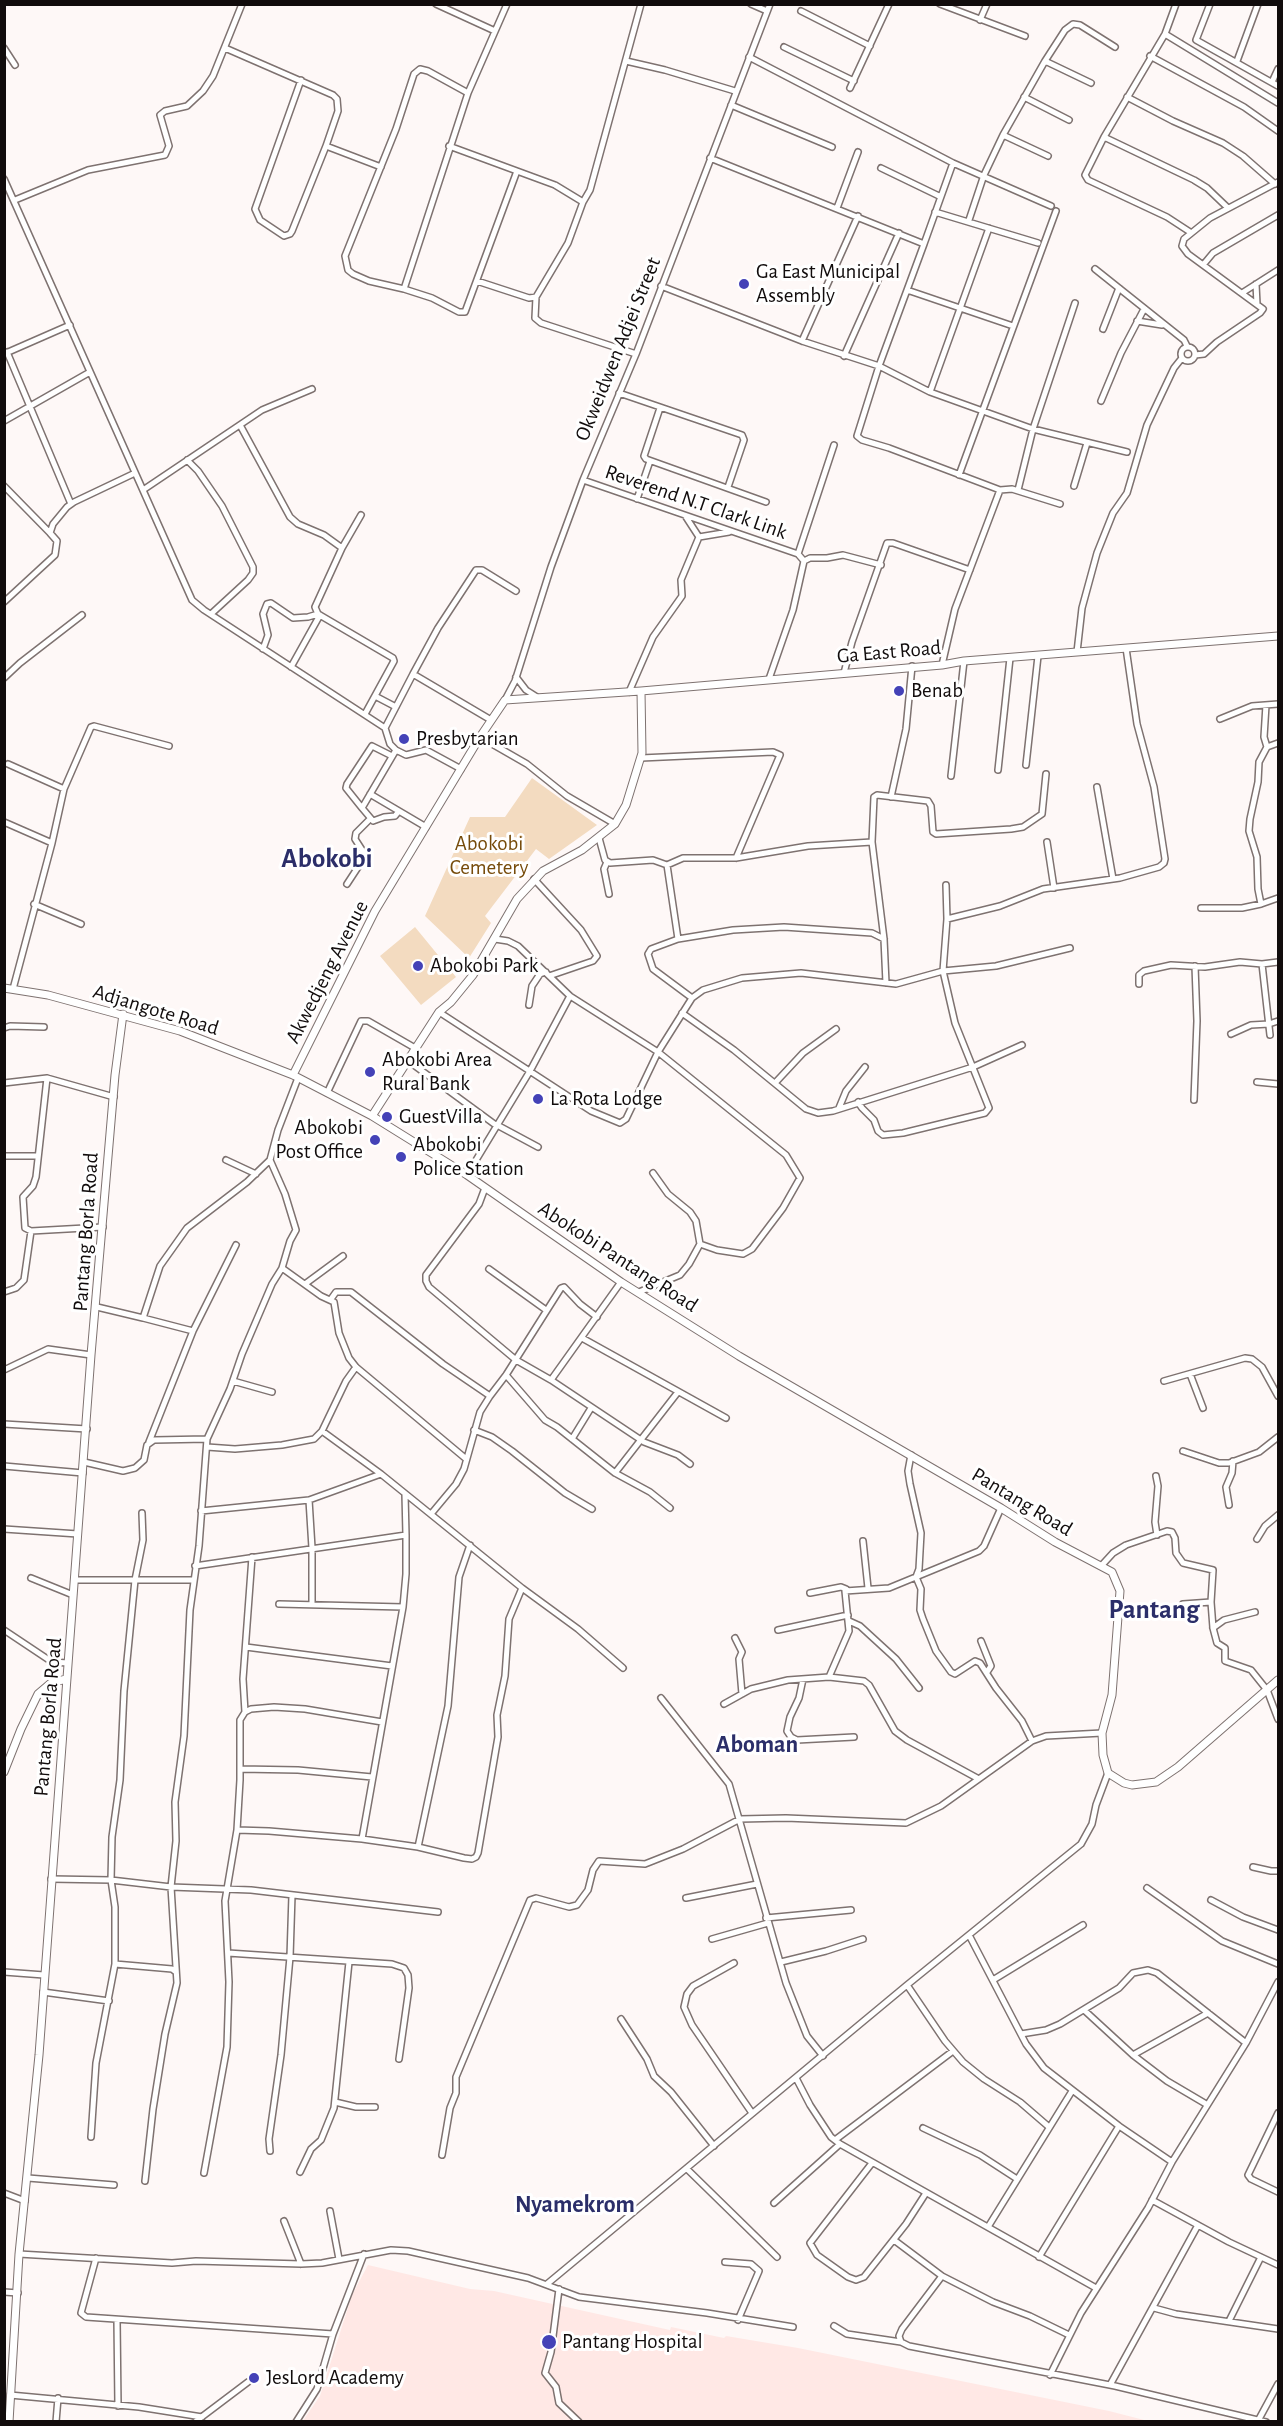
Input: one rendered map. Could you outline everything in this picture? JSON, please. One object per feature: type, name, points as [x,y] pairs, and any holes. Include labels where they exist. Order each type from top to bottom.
[{"type":"street","points":[[15,200],[88,170],[165,155],[169,146],[160,116],[162,112],[192,103],[213,76],[242,4]]},
{"type":"street","points":[[436,4],[495,32]]},
{"type":"street","points":[[404,289],[468,93],[507,4]]},
{"type":"street","points":[[636,354],[541,323],[535,318],[536,297],[568,243],[583,202],[590,190],[641,4]]},
{"type":"street","points":[[750,4],[769,8]]},
{"type":"street","points":[[850,88],[889,4]]},
{"type":"street","points":[[940,4],[1024,36]]},
{"type":"street","points":[[981,20],[987,4]]},
{"type":"street","points":[[1176,4],[1165,33],[1104,137],[1088,167],[1086,178],[1167,217],[1190,232]]},
{"type":"street","points":[[1210,4],[1196,40],[1278,86]]},
{"type":"street","points":[[1236,61],[1258,4]]},
{"type":"street","name":"Okweidwen Adjei Street","points":[[504,701],[516,677],[583,480],[636,354],[735,91],[769,8]]},
{"type":"street","points":[[801,11],[870,46]]},
{"type":"street","points":[[969,220],[984,175],[1004,135],[1065,30],[1072,24],[1080,25],[1115,47]]},
{"type":"street","points":[[1165,33],[1278,103]]},
{"type":"street","points":[[784,47],[854,81]]},
{"type":"street","points":[[4,48],[15,65]]},
{"type":"street","points":[[225,48],[323,89],[337,99],[338,111],[326,146],[292,231],[284,236],[260,220],[255,209],[301,80]]},
{"type":"street","points":[[1150,56],[1244,107],[1278,131]]},
{"type":"street","points":[[749,57],[953,163],[1051,206]]},
{"type":"street","points":[[626,61],[735,91]]},
{"type":"street","points":[[1046,61],[1091,83]]},
{"type":"street","points":[[1236,77],[1243,65]]},
{"type":"street","points":[[1272,82],[1278,69]]},
{"type":"street","points":[[468,93],[436,75],[417,70],[410,83],[381,167],[345,256],[345,264],[353,274],[369,281],[404,289],[463,312],[466,310],[517,171]]},
{"type":"street","points":[[1024,97],[1069,120]]},
{"type":"street","points":[[1127,97],[1223,143],[1277,183],[1228,208],[1190,232],[1184,239],[1182,246],[1203,265],[1263,309],[1216,342],[1204,354],[1195,355],[1190,360],[1182,358]]},
{"type":"street","points":[[731,105],[832,147]]},
{"type":"street","points":[[1004,135],[1048,156]]},
{"type":"street","points":[[1104,137],[1194,180],[1228,208]]},
{"type":"street","points":[[326,146],[381,167]]},
{"type":"street","points":[[449,146],[555,186],[583,202]]},
{"type":"street","points":[[837,208],[858,152]]},
{"type":"street","points":[[710,158],[924,244]]},
{"type":"street","points":[[953,163],[939,196],[924,244],[879,366],[857,432],[858,438],[1000,490],[1018,490],[1060,504]]},
{"type":"street","points":[[881,168],[939,196]]},
{"type":"street","points":[[4,179],[192,600],[385,728],[394,753]]},
{"type":"street","points":[[960,475],[1056,211]]},
{"type":"street","points":[[935,212],[969,220],[1038,243]]},
{"type":"street","points":[[1203,265],[1213,253],[1278,215]]},
{"type":"street","points":[[802,341],[858,216]]},
{"type":"street","points":[[930,392],[989,228]]},
{"type":"street","points":[[843,356],[899,233]]},
{"type":"street","points":[[1095,269],[1185,341],[1195,355]]},
{"type":"street","points":[[1242,293],[1278,270]]},
{"type":"street","points":[[477,281],[529,298],[536,297]]},
{"type":"street","points":[[1256,284],[1257,304]]},
{"type":"street","points":[[661,286],[802,341],[879,366],[930,392],[982,411],[1033,429],[1127,452]]},
{"type":"street","points":[[1102,329],[1119,288]]},
{"type":"street","points":[[907,290],[1013,326]]},
{"type":"street","points":[[1018,490],[1033,429],[1075,303]]},
{"type":"street","points":[[1101,401],[1144,309]]},
{"type":"street","points":[[1137,321],[1165,325]]},
{"type":"street","points":[[70,325],[6,353],[71,504]]},
{"type":"street","points":[[1077,652],[1082,608],[1097,553],[1113,513],[1127,493],[1156,406],[1174,368],[1182,358],[1181,351],[1187,346]]},
{"type":"street","points":[[4,421],[90,372]]},
{"type":"street","points":[[142,490],[262,410],[312,389]]},
{"type":"street","points":[[619,393],[744,437],[728,487]]},
{"type":"street","points":[[660,408],[644,456],[650,461],[766,501]]},
{"type":"street","points":[[240,425],[286,512],[297,524],[318,531],[342,549]]},
{"type":"street","points":[[1074,486],[1087,443]]},
{"type":"street","points":[[804,561],[798,554],[834,446]]},
{"type":"street","points":[[187,460],[198,471],[222,507],[253,567],[253,573],[248,579],[211,614]]},
{"type":"street","points":[[637,499],[650,461]]},
{"type":"street","points":[[50,533],[59,516],[71,504],[135,473]]},
{"type":"street","name":"Reverend N.T Clark Link","points":[[583,480],[798,554]]},
{"type":"street","points":[[4,486],[57,541],[55,555],[4,602]]},
{"type":"street","points":[[942,665],[956,609],[1000,490]]},
{"type":"street","points":[[361,516],[342,549],[315,607],[319,614],[394,660],[365,714]]},
{"type":"street","points":[[686,516],[699,537]]},
{"type":"street","points":[[699,537],[731,531]]},
{"type":"street","points":[[629,692],[653,637],[682,596],[681,580],[699,537]]},
{"type":"street","points":[[844,673],[858,625],[886,546],[890,542],[970,570]]},
{"type":"street","points":[[804,561],[810,558],[843,555],[880,565]]},
{"type":"street","points":[[769,680],[794,610],[804,561]]},
{"type":"street","points":[[385,728],[438,628],[476,570],[482,570],[516,591]]},
{"type":"street","points":[[263,648],[268,635],[263,614],[267,604],[271,603],[293,618],[319,614]]},
{"type":"street","points":[[291,667],[319,614]]},
{"type":"street","points":[[4,678],[82,615]]},
{"type":"street","name":"Ga East Road","points":[[504,701],[641,692],[942,665],[964,661],[1278,636]]},
{"type":"street","points":[[947,919],[1000,906],[1028,893],[1113,879],[1159,867],[1164,863],[1154,787],[1137,724],[1126,648]]},
{"type":"street","points":[[1026,765],[1038,656]]},
{"type":"street","points":[[998,770],[1010,658]]},
{"type":"street","points":[[951,776],[964,661]]},
{"type":"street","points":[[891,797],[906,729],[912,666]]},
{"type":"street","points":[[413,674],[491,720]]},
{"type":"street","points":[[516,677],[526,690],[539,697]]},
{"type":"street","points":[[372,1116],[440,1012],[469,980],[518,899],[534,879],[543,871],[599,838],[615,824],[626,805],[641,758],[641,692]]},
{"type":"street","points":[[375,696],[396,707]]},
{"type":"street","name":"Akwedjeng Avenue","points":[[296,1077],[367,926],[504,701]]},
{"type":"street","points":[[1220,719],[1252,706],[1278,704]]},
{"type":"street","points":[[1266,705],[1264,737],[1267,747]]},
{"type":"street","points":[[13,989],[64,789],[89,730],[94,726],[169,746]]},
{"type":"street","points":[[480,737],[527,764],[567,796],[615,824]]},
{"type":"street","points":[[1261,904],[1257,857],[1249,831],[1258,782],[1259,762],[1267,747],[1278,743]]},
{"type":"street","points":[[399,811],[392,818],[384,817],[375,821],[370,819],[346,788],[372,746],[406,755],[426,750],[461,769]]},
{"type":"street","points":[[641,758],[773,752],[780,755],[736,858]]},
{"type":"street","points":[[362,808],[394,753]]},
{"type":"street","points":[[8,764],[64,789]]},
{"type":"street","points":[[886,983],[884,939],[872,842],[874,797],[877,795],[930,803],[933,832],[936,834],[1011,829],[1023,827],[1042,814],[1046,774]]},
{"type":"street","points":[[1096,787],[1113,879]]},
{"type":"street","points":[[370,794],[426,827]]},
{"type":"street","points":[[347,884],[364,858],[364,853],[356,839],[356,833],[370,819]]},
{"type":"street","points":[[4,822],[52,843]]},
{"type":"street","points":[[599,838],[607,862],[604,869],[609,894]]},
{"type":"street","points":[[607,862],[653,860],[668,865],[683,858],[736,858],[808,846],[872,842]]},
{"type":"street","points":[[1047,842],[1054,888]]},
{"type":"street","points":[[668,865],[678,939]]},
{"type":"street","points":[[529,1005],[532,986],[540,974],[548,974],[593,961],[597,956],[581,930],[534,879]]},
{"type":"street","points":[[858,1102],[874,1120],[878,1131],[884,1135],[903,1134],[985,1113],[989,1104],[955,1023],[944,971],[946,885]]},
{"type":"street","points":[[1201,908],[1242,908],[1278,897]]},
{"type":"street","points":[[34,904],[81,924]]},
{"type":"street","points":[[692,998],[653,969],[648,954],[651,949],[678,939],[733,930],[784,927],[872,933],[884,939]]},
{"type":"street","points":[[495,939],[508,941],[518,946],[570,996],[658,1052],[786,1155],[800,1178],[783,1209],[749,1252],[717,1250],[700,1244]]},
{"type":"street","points":[[440,1012],[591,1111],[620,1123],[626,1119],[658,1052],[682,1013],[692,998],[703,990],[742,978],[801,973],[902,983],[944,971],[996,966],[1070,948]]},
{"type":"street","points":[[1138,984],[1139,975],[1144,971],[1171,964],[1195,966],[1240,962],[1262,964],[1278,962]]},
{"type":"street","points":[[1262,964],[1270,1035]]},
{"type":"street","points":[[1194,1100],[1197,1021],[1195,966]]},
{"type":"street","name":"Adjangote Road","points":[[4,988],[48,995],[180,1031],[296,1077]]},
{"type":"street","points":[[467,1175],[530,1071],[570,996]]},
{"type":"street","points":[[682,1013],[812,1111],[818,1113],[974,1067],[1022,1045]]},
{"type":"street","name":"Pantang Borla Road","points":[[9,2421],[19,2254],[28,2178],[43,1992],[91,1355],[123,1014]]},
{"type":"street","points":[[327,1093],[361,1021],[368,1021],[415,1048]]},
{"type":"street","points":[[1231,1034],[1251,1025],[1278,1021]]},
{"type":"street","points":[[4,1028],[10,1026],[44,1027]]},
{"type":"street","points":[[775,1083],[803,1053],[836,1029]]},
{"type":"street","points":[[407,1060],[497,1125],[538,1147]]},
{"type":"street","points":[[839,1108],[846,1091],[865,1067]]},
{"type":"street","points":[[143,1318],[160,1266],[187,1228],[256,1174],[270,1160],[296,1077]]},
{"type":"street","name":"Abokobi Pantang Road","points":[[296,1077],[372,1116],[467,1175],[621,1282],[739,1356]]},
{"type":"street","points":[[47,1078],[33,1186],[23,1197],[25,1228],[31,1231],[103,1227]]},
{"type":"street","points":[[4,1083],[47,1078],[114,1097]]},
{"type":"street","points":[[1257,1082],[1278,1084]]},
{"type":"street","points":[[4,1156],[38,1156]]},
{"type":"street","points":[[226,1160],[256,1174]]},
{"type":"street","points":[[145,2181],[165,2034],[177,1983],[171,1887],[176,1841],[176,1791],[184,1736],[193,1580],[207,1439],[233,1381],[242,1354],[282,1268],[296,1226],[270,1160]]},
{"type":"street","points":[[639,1292],[680,1275],[700,1244],[696,1221],[690,1212],[668,1194],[653,1173]]},
{"type":"street","points":[[485,1188],[479,1204],[426,1275],[429,1287],[516,1360],[551,1380],[648,1444],[678,1455],[690,1464]]},
{"type":"street","points":[[4,1292],[16,1288],[24,1280],[31,1231]]},
{"type":"street","points":[[84,1462],[123,1471],[135,1468],[144,1460],[193,1331],[236,1245]]},
{"type":"street","points":[[305,1284],[343,1256]]},
{"type":"street","points":[[282,1268],[321,1296],[331,1299],[335,1306],[343,1344],[356,1367],[465,1458]]},
{"type":"street","points":[[489,1269],[546,1310]]},
{"type":"street","points":[[551,1380],[621,1282]]},
{"type":"street","points":[[431,1514],[456,1484],[464,1469],[465,1458],[480,1412],[516,1360],[546,1310],[564,1287],[580,1304],[597,1317]]},
{"type":"street","points":[[331,1299],[336,1293],[351,1292],[443,1364],[490,1396]]},
{"type":"street","points":[[96,1307],[193,1331]]},
{"type":"street","points":[[582,1338],[726,1418]]},
{"type":"street","points":[[4,1370],[48,1349],[91,1355]]},
{"type":"street","name":"Pantang Road","points":[[739,1356],[911,1455],[1055,1542],[1101,1564],[1112,1572],[1120,1591],[1112,1695],[1102,1733],[1103,1755],[1108,1773]]},
{"type":"street","points":[[1164,1382],[1245,1358],[1252,1359],[1269,1377],[1278,1396]]},
{"type":"street","points":[[207,1446],[235,1449],[314,1439],[321,1431],[346,1381],[356,1367]]},
{"type":"street","points":[[1190,1374],[1203,1408]]},
{"type":"street","points":[[506,1375],[539,1414],[615,1473],[650,1492],[670,1508]]},
{"type":"street","points":[[233,1381],[272,1392]]},
{"type":"street","points":[[615,1473],[678,1392]]},
{"type":"street","points":[[572,1438],[591,1408]]},
{"type":"street","points":[[4,1424],[87,1429]]},
{"type":"street","points":[[474,1430],[492,1437],[565,1493],[592,1509]]},
{"type":"street","points":[[321,1431],[381,1474],[522,1588],[578,1629],[623,1668]]},
{"type":"street","points":[[1183,1451],[1220,1463],[1259,1452],[1278,1437]]},
{"type":"street","points":[[149,1442],[207,1439]]},
{"type":"street","points":[[911,1455],[908,1471],[921,1533],[919,1569],[916,1577],[921,1589],[920,1610],[936,1651],[951,1672],[955,1674],[978,1661],[1022,1720],[1032,1741]]},
{"type":"street","points":[[1229,1505],[1226,1487],[1233,1473],[1233,1461]]},
{"type":"street","points":[[4,1467],[83,1473]]},
{"type":"street","points":[[201,1510],[309,1500],[381,1474]]},
{"type":"street","points":[[1156,1476],[1158,1486],[1155,1522],[1157,1535]]},
{"type":"street","points":[[362,1839],[403,1607],[406,1574],[405,1494]]},
{"type":"street","points":[[309,1500],[312,1605]]},
{"type":"street","points":[[810,1593],[841,1587],[846,1589],[889,1588],[979,1551],[984,1546],[1001,1508]]},
{"type":"street","points":[[91,2137],[96,2063],[115,1964],[115,1907],[111,1880],[112,1837],[120,1780],[122,1714],[135,1580],[143,1540],[142,1513]]},
{"type":"street","points":[[1257,1539],[1265,1526],[1278,1515]]},
{"type":"street","points":[[4,1529],[78,1534]]},
{"type":"street","points":[[1101,1564],[1113,1552],[1126,1545],[1172,1532],[1182,1563],[1213,1570],[1211,1602],[1213,1628],[1217,1643],[1225,1648],[1225,1662],[1251,1670],[1267,1690],[1278,1719]]},
{"type":"street","points":[[195,1566],[406,1535]]},
{"type":"street","points":[[863,1541],[868,1588]]},
{"type":"street","points":[[418,1846],[448,1706],[459,1577],[470,1545]]},
{"type":"street","points":[[245,1712],[243,1679],[252,1557]]},
{"type":"street","points":[[31,1578],[73,1594]]},
{"type":"street","points":[[74,1580],[193,1580]]},
{"type":"street","points":[[237,1830],[362,1839],[418,1846],[472,1859],[478,1853],[498,1737],[497,1715],[505,1676],[509,1619],[522,1588]]},
{"type":"street","points":[[829,1677],[849,1631],[844,1595],[846,1589]]},
{"type":"street","points":[[1183,1604],[1211,1602]]},
{"type":"street","points":[[279,1604],[403,1607]]},
{"type":"street","points":[[1213,1628],[1231,1617],[1256,1612]]},
{"type":"street","points":[[778,1630],[848,1618],[896,1659],[919,1688]]},
{"type":"street","points":[[4,1630],[52,1662],[68,1663]]},
{"type":"street","points":[[735,1638],[742,1652],[739,1659],[742,1694]]},
{"type":"street","points":[[981,1641],[991,1666],[987,1672]]},
{"type":"street","points":[[246,1647],[392,1666]]},
{"type":"street","points":[[724,1704],[760,1686],[829,1677],[864,1681],[869,1685],[895,1731],[907,1740],[977,1778]]},
{"type":"street","points":[[4,1772],[38,1694],[51,1683],[66,1679]]},
{"type":"street","points":[[803,1679],[787,1731],[791,1737],[797,1740],[854,1737]]},
{"type":"street","points":[[547,2284],[906,1985],[1082,1844],[1092,1824],[1096,1805],[1108,1773],[1132,1785],[1156,1782],[1178,1767],[1278,1680]]},
{"type":"street","points":[[661,1698],[709,1762],[729,1784],[767,1921],[796,2010],[807,2036],[823,2056]]},
{"type":"street","points":[[204,2172],[227,2047],[230,2006],[225,1901],[237,1830],[240,1720],[245,1712],[257,1707],[305,1709],[382,1722]]},
{"type":"street","points":[[442,2155],[450,2108],[456,2093],[456,2077],[530,1900],[536,1898],[569,1907],[578,1905],[585,1896],[593,1870],[599,1861],[645,1864],[683,1849],[740,1819],[786,1818],[906,1823],[941,1806],[977,1778],[1032,1741],[1046,1736],[1102,1733]]},
{"type":"street","points":[[240,1769],[298,1770],[372,1777]]},
{"type":"street","points":[[1253,1867],[1271,1871],[1278,1870]]},
{"type":"street","points":[[51,1879],[111,1880],[171,1887],[189,1886],[438,1912]]},
{"type":"street","points":[[686,1898],[757,1884]]},
{"type":"street","points":[[1147,1888],[1222,1941],[1278,1964]]},
{"type":"street","points":[[270,2151],[269,2139],[281,2055],[290,1957],[292,1895]]},
{"type":"street","points":[[1211,1900],[1243,1917],[1278,1929]]},
{"type":"street","points":[[712,1939],[767,1921],[850,1910]]},
{"type":"street","points":[[993,1980],[1083,1925]]},
{"type":"street","points":[[969,1935],[1021,2034],[1044,2068],[1119,2126],[1172,2162]]},
{"type":"street","points":[[781,1962],[863,1939]]},
{"type":"street","points":[[228,1953],[398,1965],[404,1968],[408,1975],[404,2033],[399,2059]]},
{"type":"street","points":[[300,2172],[311,2149],[321,2140],[327,2129],[335,2102],[349,1962]]},
{"type":"street","points":[[734,1963],[693,1986],[687,1994],[684,2007],[692,2025],[752,2113]]},
{"type":"street","points":[[115,1964],[172,1969],[176,1972]]},
{"type":"street","points":[[1021,2034],[1046,2030],[1119,1988],[1133,1973],[1148,1970],[1157,1973],[1246,2043]]},
{"type":"street","points":[[4,1972],[44,1974]]},
{"type":"street","points":[[1050,2374],[1096,2288],[1152,2200],[1206,2104],[1246,2043],[1278,1982]]},
{"type":"street","points":[[906,1985],[952,2051],[984,2079],[1020,2102],[1050,2127]]},
{"type":"street","points":[[43,1992],[109,2001]]},
{"type":"street","points":[[1084,2010],[1133,2055],[1167,2081],[1206,2104]]},
{"type":"street","points":[[1133,2055],[1208,2013]]},
{"type":"street","points":[[621,2019],[647,2059],[654,2076],[671,2092],[714,2146]]},
{"type":"street","points":[[774,2203],[838,2142],[952,2051]]},
{"type":"street","points":[[796,2078],[810,2105],[838,2142],[1096,2288]]},
{"type":"street","points":[[987,2227],[1072,2091]]},
{"type":"street","points":[[335,2102],[356,2107],[375,2107]]},
{"type":"street","points":[[1278,2113],[1248,2175],[1251,2179],[1278,2192]]},
{"type":"street","points":[[1040,2257],[1119,2126]]},
{"type":"street","points":[[923,2127],[980,2155],[1017,2179]]},
{"type":"street","points":[[872,2163],[810,2242],[812,2250],[848,2277],[860,2280],[894,2240],[926,2193]]},
{"type":"street","points":[[687,2169],[777,2257]]},
{"type":"street","points":[[28,2178],[114,2185]]},
{"type":"street","points":[[4,2193],[25,2201]]},
{"type":"street","points":[[1152,2200],[1278,2265]]},
{"type":"street","points":[[330,2211],[339,2259]]},
{"type":"street","points":[[284,2221],[301,2264]]},
{"type":"street","points":[[1110,2385],[1198,2225]]},
{"type":"street","points":[[894,2240],[942,2276],[993,2302],[1030,2316],[1069,2335]]},
{"type":"street","points":[[19,2254],[172,2263],[196,2261],[301,2264],[408,2250],[547,2284],[579,2297],[707,2313],[738,2320],[793,2327]]},
{"type":"street","points":[[296,2421],[317,2389],[333,2334],[364,2254]]},
{"type":"street","points":[[1229,2321],[1261,2257]]},
{"type":"street","points":[[96,2258],[81,2313],[86,2317],[333,2334]]},
{"type":"street","points":[[725,2262],[751,2264],[759,2271],[738,2320]]},
{"type":"street","points":[[900,2342],[898,2336],[902,2329],[942,2276]]},
{"type":"street","points":[[559,2289],[551,2352],[545,2373],[556,2387],[559,2403],[579,2421]]},
{"type":"street","points":[[4,2292],[18,2294]]},
{"type":"street","points":[[1154,2308],[1176,2314],[1278,2329]]},
{"type":"street","points":[[117,2320],[118,2406]]},
{"type":"street","points":[[834,2326],[847,2334],[900,2342],[909,2346],[1110,2385],[1266,2421]]},
{"type":"street","points":[[195,2421],[248,2382]]},
{"type":"street","points":[[1259,2419],[1278,2384]]},
{"type":"street","points":[[10,2395],[58,2398],[188,2413],[202,2417]]},
{"type":"street","points":[[56,2421],[58,2398]]},
{"type":"shaded area","name":"Pantang Hospital","points":[[368,2265],[470,2289],[494,2291],[670,2330],[671,2327],[724,2338],[726,2336],[798,2348],[1109,2411],[1148,2421],[302,2422],[320,2396],[352,2295]]},
{"type":"green space","name":"Abokobi Cemetery","points":[[532,778],[597,825],[549,859],[536,849],[485,916],[491,923],[469,958],[425,916],[470,817],[505,817]]},
{"type":"green space","name":"Abokobi Park","points":[[415,927],[456,977],[421,1005],[380,956]]},
{"type":"place","name":"Ga East Municipal Assembly","points":[[744,284]]},
{"type":"place","name":"Benab","points":[[899,691]]},
{"type":"place","name":"Presbytarian","points":[[404,739]]},
{"type":"place","name":"Abokobi Park","points":[[418,966]]},
{"type":"place","name":"Abokobi Area Rural Bank","points":[[370,1072]]},
{"type":"place","name":"La Rota Lodge","points":[[538,1099]]},
{"type":"place","name":"GuestVilla","points":[[387,1117]]},
{"type":"place","name":"Abokobi Post Office","points":[[375,1140]]},
{"type":"place","name":"Abokobi Police Station","points":[[401,1157]]},
{"type":"place","name":"Pantang Hospital","points":[[549,2342]]},
{"type":"place","name":"JesLord Academy","points":[[254,2378]]},
{"type":"district","name":"Abokobi","points":[[327,859]]},
{"type":"district","name":"Pantang","points":[[1154,1610]]},
{"type":"district","name":"Aboman","points":[[757,1745]]},
{"type":"district","name":"Nyamekrom","points":[[575,2205]]}]
